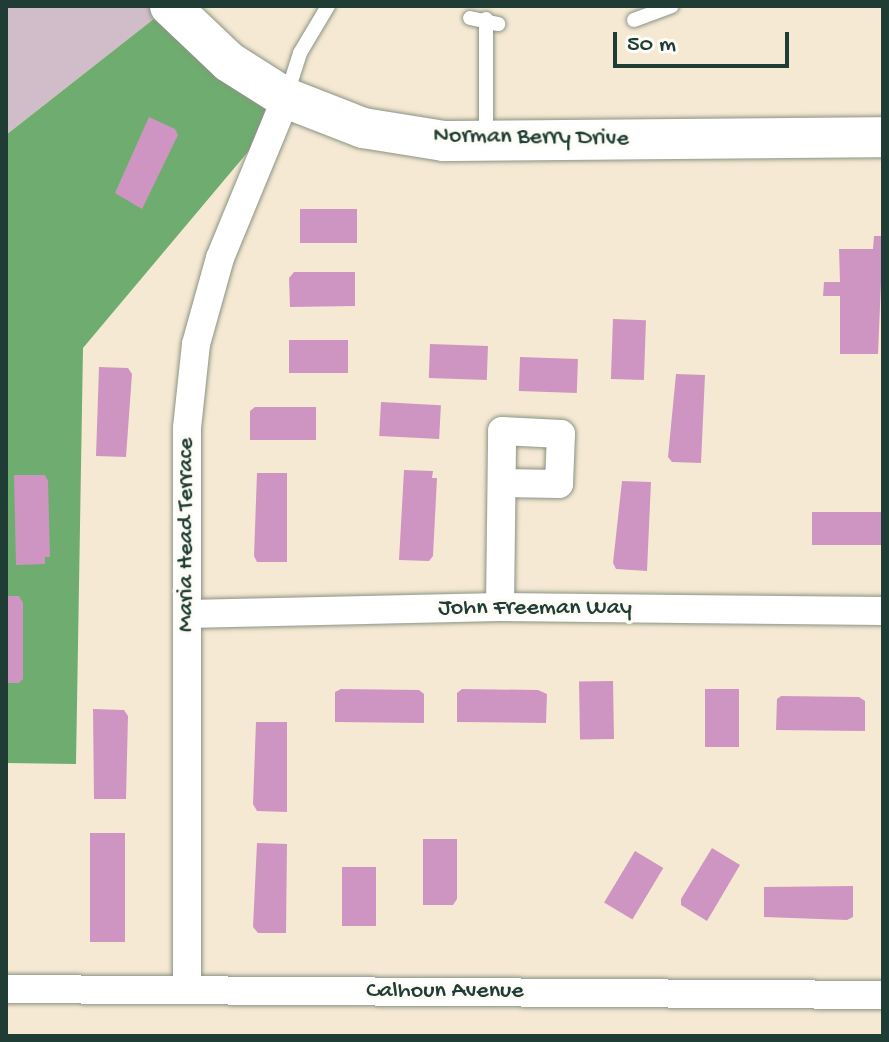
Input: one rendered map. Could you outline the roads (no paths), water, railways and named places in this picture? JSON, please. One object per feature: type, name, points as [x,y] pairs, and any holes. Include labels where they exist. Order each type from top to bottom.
[{"type":"main road","name":"Norman Berry Drive","points":[[170,6],[229,62],[286,98],[363,128],[444,141],[883,137]]},
{"type":"street","name":"Maria Head Terrace","points":[[187,990],[187,428],[196,344],[220,258],[286,98]]},
{"type":"street","points":[[500,607],[502,483]]},
{"type":"street","name":"John Freeman Way","points":[[187,614],[500,607],[883,611]]},
{"type":"street","name":"Calhoun Avenue","points":[[6,989],[883,995]]},
{"type":"lane","points":[[286,98],[300,53],[328,6]]},
{"type":"lane","points":[[634,20],[672,6]]},
{"type":"lane","points":[[470,18],[492,22],[486,141]]}]
